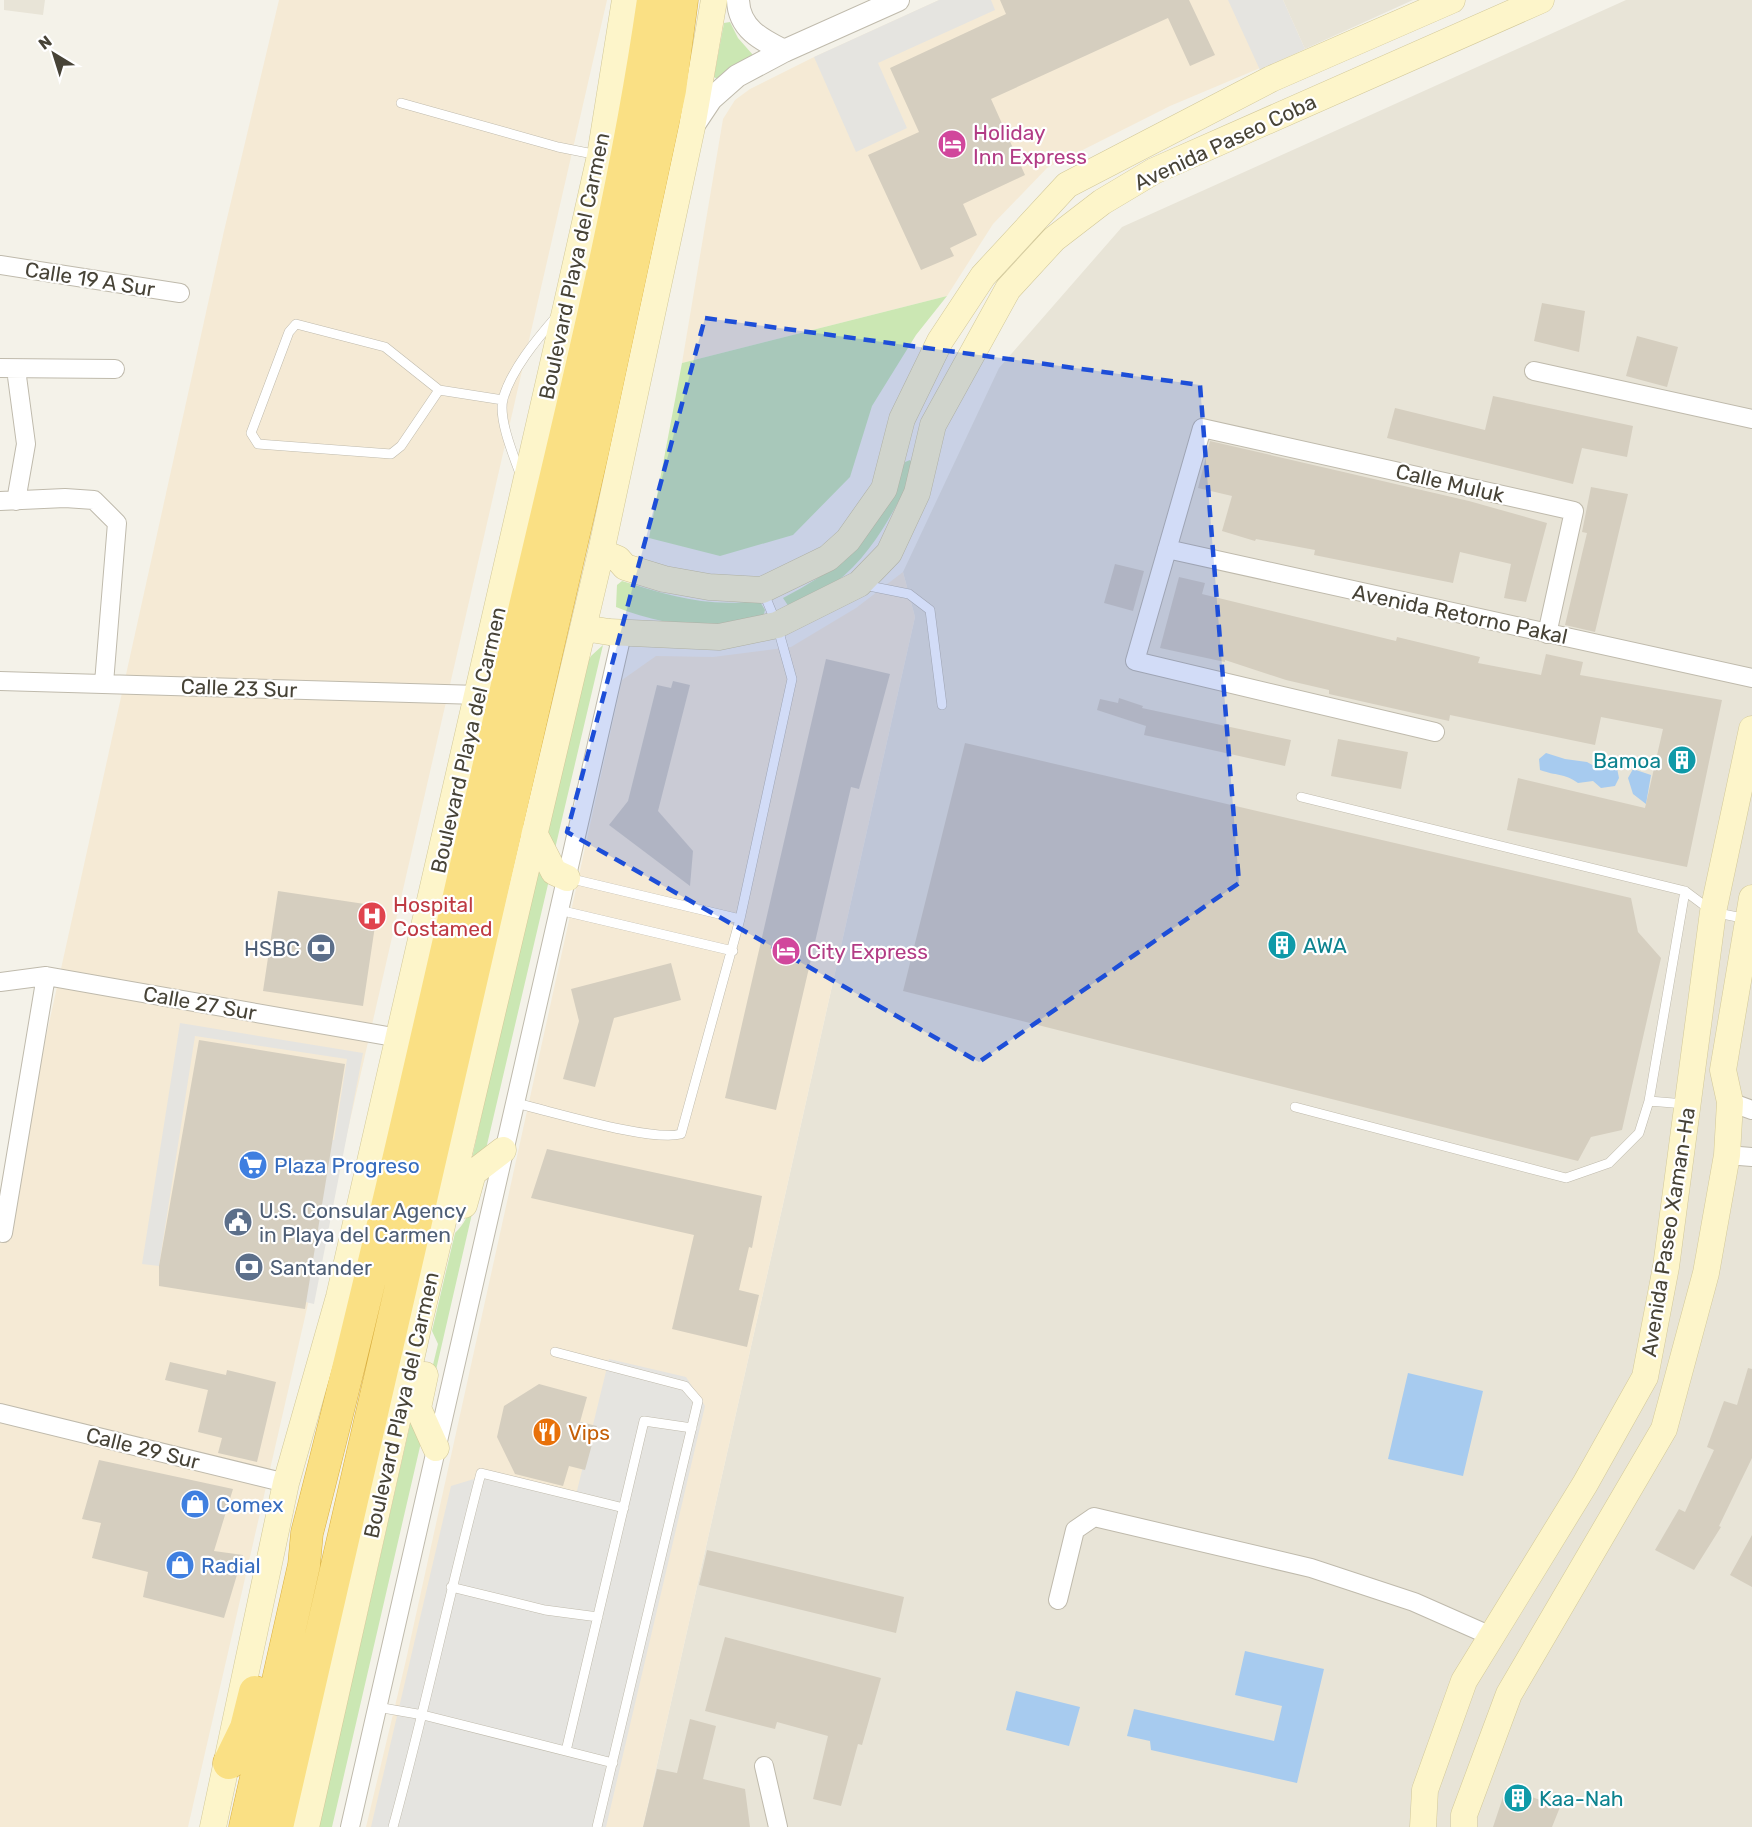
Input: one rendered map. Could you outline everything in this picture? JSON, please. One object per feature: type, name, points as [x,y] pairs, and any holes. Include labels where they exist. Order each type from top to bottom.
[{"type":"highway","points":[[244,1827],[304,1565],[307,1533],[360,1326],[603,275],[642,79],[653,0]]},
{"type":"highway","points":[[277,1827],[591,461],[670,90],[682,0]]},
{"type":"highway","points":[[229,1762],[246,1728],[286,1570],[307,1533]]},
{"type":"main road","name":"Boulevard Playa del Carmen","points":[[213,1827],[229,1762],[237,1708],[286,1483],[339,1297],[479,695],[600,156],[625,0]]},
{"type":"main road","name":"Boulevard Playa del Carmen","points":[[306,1827],[420,1318],[601,552],[692,127],[714,0]]},
{"type":"main road","name":"Avenida Paseo Coba","points":[[601,552],[618,559],[625,567],[664,579],[709,587],[762,590],[828,558],[848,540],[884,489],[902,419],[940,341],[982,276],[1068,185],[1271,79],[1452,0]]},
{"type":"main road","name":"Avenida Paseo Coba","points":[[584,628],[609,632],[719,637],[777,625],[859,584],[889,553],[917,493],[933,425],[1008,290],[1054,239],[1102,202],[1154,171],[1541,0]]},
{"type":"main road","points":[[940,341],[956,349],[963,371]]},
{"type":"main road","name":"Avenida Paseo Xaman-Ha","points":[[1423,1827],[1425,1790],[1464,1681],[1585,1484],[1645,1377],[1666,1267],[1713,912],[1752,729]]},
{"type":"main road","points":[[534,833],[554,872],[567,878]]},
{"type":"main road","name":"Avenida Paseo Xaman-Ha","points":[[1464,1827],[1464,1815],[1509,1694],[1664,1430],[1740,1156],[1741,1106],[1723,1070],[1750,909]]},
{"type":"main road","points":[[442,1232],[462,1212],[473,1173],[502,1150]]},
{"type":"main road","points":[[1666,1267],[1706,1273]]},
{"type":"main road","points":[[420,1318],[431,1347],[418,1408],[436,1448]]},
{"type":"street","points":[[738,0],[748,29],[761,40],[784,51]]},
{"type":"street","points":[[692,127],[711,99],[737,76],[784,51],[898,0]]},
{"type":"street","name":"Calle 19 A Sur","points":[[0,265],[180,293]]},
{"type":"street","points":[[104,683],[117,523],[94,500],[65,498],[8,501],[26,444],[8,368],[115,369]]},
{"type":"street","points":[[1534,371],[1752,419]]},
{"type":"street","name":"Calle Muluk","points":[[1167,549],[1202,428],[1574,511],[1547,634]]},
{"type":"street","points":[[1167,549],[1135,661],[1435,732]]},
{"type":"street","name":"Avenida Retorno Pakal","points":[[1167,549],[1752,678]]},
{"type":"street","points":[[350,1827],[502,1150],[560,910],[620,643],[609,632]]},
{"type":"street","name":"Calle 23 Sur","points":[[0,681],[479,695]]},
{"type":"street","points":[[3,1233],[46,976]]},
{"type":"street","name":"Calle 27 Sur","points":[[0,982],[46,976],[399,1038]]},
{"type":"street","name":"Calle 29 Sur","points":[[0,1413],[286,1483]]},
{"type":"street","points":[[1058,1600],[1075,1530],[1094,1516],[1311,1568],[1414,1602],[1491,1636]]},
{"type":"street","points":[[764,1766],[778,1827]]},
{"type":"lane","points":[[401,103],[558,147],[600,156]]},
{"type":"lane","points":[[525,487],[507,437],[503,400],[528,349],[567,303]]},
{"type":"lane","points":[[439,390],[401,446],[391,454],[258,444],[251,433],[289,332],[296,324],[385,347],[439,390],[503,400]]},
{"type":"lane","points":[[859,584],[909,594],[930,610],[942,705]]},
{"type":"lane","points":[[515,1103],[648,1134],[672,1136],[681,1134],[733,951],[792,679],[777,625],[762,590]]},
{"type":"lane","points":[[1302,797],[1685,891],[1713,912],[1750,909]]},
{"type":"lane","points":[[567,878],[740,919]]},
{"type":"lane","points":[[1295,1107],[1566,1178],[1609,1163],[1639,1133],[1649,1101],[1685,891]]},
{"type":"lane","points":[[560,910],[733,951]]},
{"type":"lane","points":[[1649,1101],[1688,1104]]},
{"type":"lane","points":[[555,1352],[685,1386],[699,1401],[597,1827]]},
{"type":"lane","points":[[566,1751],[644,1421],[692,1428]]},
{"type":"lane","points":[[393,1827],[423,1714],[451,1587],[481,1473],[624,1508]]},
{"type":"lane","points":[[451,1587],[545,1610],[598,1617]]},
{"type":"lane","points":[[377,1707],[423,1714],[613,1763]]},
{"type":"highlighted area","points":[[705,318],[1200,385],[1239,883],[979,1062],[567,832]]},
{"type":"shaded area","points":[[4,0],[45,0],[43,15],[4,10]]},
{"type":"shaded area","points":[[279,0],[607,0],[188,1827],[0,1827],[0,1245],[224,231]]},
{"type":"shaded area","points":[[939,0],[1283,0],[1305,49],[1170,106],[1047,168],[993,224],[947,296],[682,363],[723,119],[735,100],[750,89],[814,57]]},
{"type":"shaded area","points":[[939,0],[991,0],[995,10],[878,63],[907,128],[856,152],[814,57]]},
{"type":"shaded area","points":[[1228,0],[1283,0],[1305,49],[1260,70]]},
{"type":"shaded area","points":[[1283,0],[1413,0],[1305,49]]},
{"type":"shaded area","points":[[1626,0],[1752,0],[1752,1827],[643,1827],[915,617],[903,572],[999,368],[1122,227]]},
{"type":"shaded area","points":[[903,572],[915,617],[643,1827],[366,1827],[406,1660],[622,680],[656,656],[713,657],[791,647],[856,608]]},
{"type":"shaded area","points":[[180,1023],[363,1053],[314,1304],[297,1300],[268,1130],[334,1140],[347,1059],[195,1036],[159,1266],[142,1264]]},
{"type":"shaded area","points":[[609,1359],[686,1377],[705,1406],[606,1827],[371,1827],[451,1486],[487,1475],[576,1495]]},
{"type":"green space","points":[[730,22],[738,38],[753,55],[717,79],[714,77],[724,23]]},
{"type":"green space","points":[[947,296],[916,335],[872,406],[850,477],[793,535],[720,556],[649,538],[682,363]]},
{"type":"green space","points":[[910,460],[915,468],[908,484],[872,545],[835,583],[789,607],[783,598],[827,572],[859,543],[884,508],[905,462]]},
{"type":"green space","points":[[622,581],[673,596],[707,602],[759,600],[765,610],[762,621],[725,626],[688,625],[652,619],[616,607],[617,585]]},
{"type":"green space","points":[[603,645],[554,853],[545,835],[586,665],[591,656]]},
{"type":"green space","points":[[538,860],[549,880],[486,1149],[471,1163]]},
{"type":"green space","points":[[480,1179],[427,1409],[425,1398],[438,1344],[432,1331],[455,1233],[466,1220]]},
{"type":"green space","points":[[412,1416],[422,1438],[332,1827],[319,1827]]},
{"type":"water","points":[[1546,753],[1587,762],[1596,767],[1610,765],[1617,768],[1619,778],[1615,786],[1601,788],[1593,781],[1578,783],[1564,776],[1540,770],[1539,759]]},
{"type":"water","points":[[1633,769],[1651,775],[1646,804],[1633,794],[1628,778]]},
{"type":"water","points":[[1408,1373],[1483,1391],[1463,1476],[1388,1459]]},
{"type":"water","points":[[1245,1651],[1324,1669],[1297,1783],[1151,1750],[1150,1741],[1127,1736],[1134,1709],[1274,1741],[1282,1706],[1235,1695]]},
{"type":"water","points":[[1016,1691],[1080,1707],[1069,1746],[1006,1730]]},
{"type":"building","name":"Holiday Inn Express","points":[[1000,0],[1189,0],[1215,55],[1190,66],[1168,18],[991,99],[1025,175],[963,204],[977,235],[950,248],[954,256],[921,270],[868,155],[919,132],[890,68],[1006,14]]},
{"type":"building","points":[[1542,303],[1585,311],[1579,352],[1534,341]]},
{"type":"building","points":[[1637,336],[1678,347],[1667,387],[1626,376]]},
{"type":"building","points":[[1493,396],[1633,426],[1627,457],[1582,448],[1573,484],[1387,438],[1395,408],[1485,430]]},
{"type":"building","points":[[1210,441],[1469,501],[1547,523],[1526,602],[1504,598],[1511,564],[1460,552],[1453,583],[1314,555],[1315,550],[1256,539],[1255,541],[1222,531],[1232,496],[1198,488]]},
{"type":"building","points":[[1591,487],[1628,494],[1595,632],[1565,625],[1587,533],[1582,532]]},
{"type":"building","points":[[1115,564],[1144,571],[1133,611],[1104,603]]},
{"type":"building","points":[[1179,577],[1205,583],[1202,594],[1396,641],[1397,637],[1480,657],[1478,663],[1541,675],[1546,654],[1583,662],[1580,675],[1722,700],[1687,867],[1507,830],[1518,778],[1645,808],[1663,729],[1601,717],[1595,745],[1450,715],[1449,721],[1329,694],[1329,690],[1286,680],[1225,660],[1225,662],[1160,648]]},
{"type":"building","name":"City Express","points":[[826,659],[890,674],[859,789],[851,787],[776,1110],[725,1098]]},
{"type":"building","points":[[673,681],[690,685],[658,811],[693,851],[690,886],[609,825],[628,801],[657,685],[671,688]]},
{"type":"building","points":[[1119,698],[1143,706],[1142,708],[1291,740],[1285,766],[1144,735],[1146,726],[1097,710],[1100,699],[1118,703]]},
{"type":"building","points":[[1338,739],[1408,752],[1401,789],[1331,776]]},
{"type":"building","name":"AWA","points":[[965,743],[1631,898],[1638,932],[1661,958],[1622,1130],[1591,1137],[1578,1161],[903,991]]},
{"type":"building","name":"HSBC","points":[[278,891],[378,906],[363,1006],[263,991]]},
{"type":"building","points":[[671,963],[681,1000],[614,1018],[595,1087],[563,1079],[579,1021],[571,989]]},
{"type":"building","name":"Plaza Progreso","points":[[199,1040],[345,1064],[305,1309],[159,1286],[159,1266]]},
{"type":"building","points":[[547,1149],[762,1196],[752,1248],[749,1247],[739,1290],[759,1295],[747,1347],[672,1329],[694,1235],[531,1198]]},
{"type":"building","points":[[170,1362],[226,1375],[227,1370],[276,1382],[257,1462],[218,1453],[222,1438],[198,1432],[208,1390],[165,1380]]},
{"type":"building","points":[[1748,1368],[1752,1369],[1752,1458],[1719,1526],[1721,1527],[1694,1570],[1655,1550],[1679,1509],[1685,1512],[1714,1450],[1707,1447],[1724,1401],[1737,1405]]},
{"type":"building","name":"Vips","points":[[539,1384],[587,1397],[580,1422],[597,1426],[585,1470],[569,1466],[563,1486],[515,1474],[497,1437],[504,1406]]},
{"type":"building","points":[[99,1460],[233,1489],[214,1551],[243,1555],[224,1618],[143,1597],[148,1572],[92,1558],[101,1523],[82,1519]]},
{"type":"building","points":[[1752,1535],[1752,1587],[1730,1575]]},
{"type":"building","points":[[707,1550],[904,1597],[896,1633],[699,1585]]},
{"type":"building","points":[[725,1637],[881,1678],[862,1745],[858,1744],[841,1806],[813,1799],[828,1736],[777,1722],[775,1729],[705,1711]]},
{"type":"building","points":[[690,1719],[716,1726],[703,1779],[745,1789],[750,1827],[643,1827],[657,1769],[677,1773]]},
{"type":"building","name":"Kaa-Nah","points":[[1506,1788],[1560,1807],[1552,1827],[1493,1827]]},
{"type":"place","name":"Holiday Inn Express","points":[[952,144]]},
{"type":"place","name":"Bamoa","points":[[1682,760]]},
{"type":"place","name":"Hospital Costamed","points":[[372,916]]},
{"type":"place","name":"AWA","points":[[1282,945]]},
{"type":"place","name":"HSBC","points":[[321,948]]},
{"type":"place","name":"City Express","points":[[786,951]]},
{"type":"place","name":"Plaza Progreso","points":[[253,1165]]},
{"type":"place","name":"U.S. Consular Agency in Playa del Carmen","points":[[238,1222]]},
{"type":"place","name":"Santander","points":[[249,1267]]},
{"type":"place","name":"Vips","points":[[547,1432]]},
{"type":"place","name":"Comex","points":[[195,1504]]},
{"type":"place","name":"Radial","points":[[180,1565]]},
{"type":"place","name":"Kaa-Nah","points":[[1518,1798]]}]
